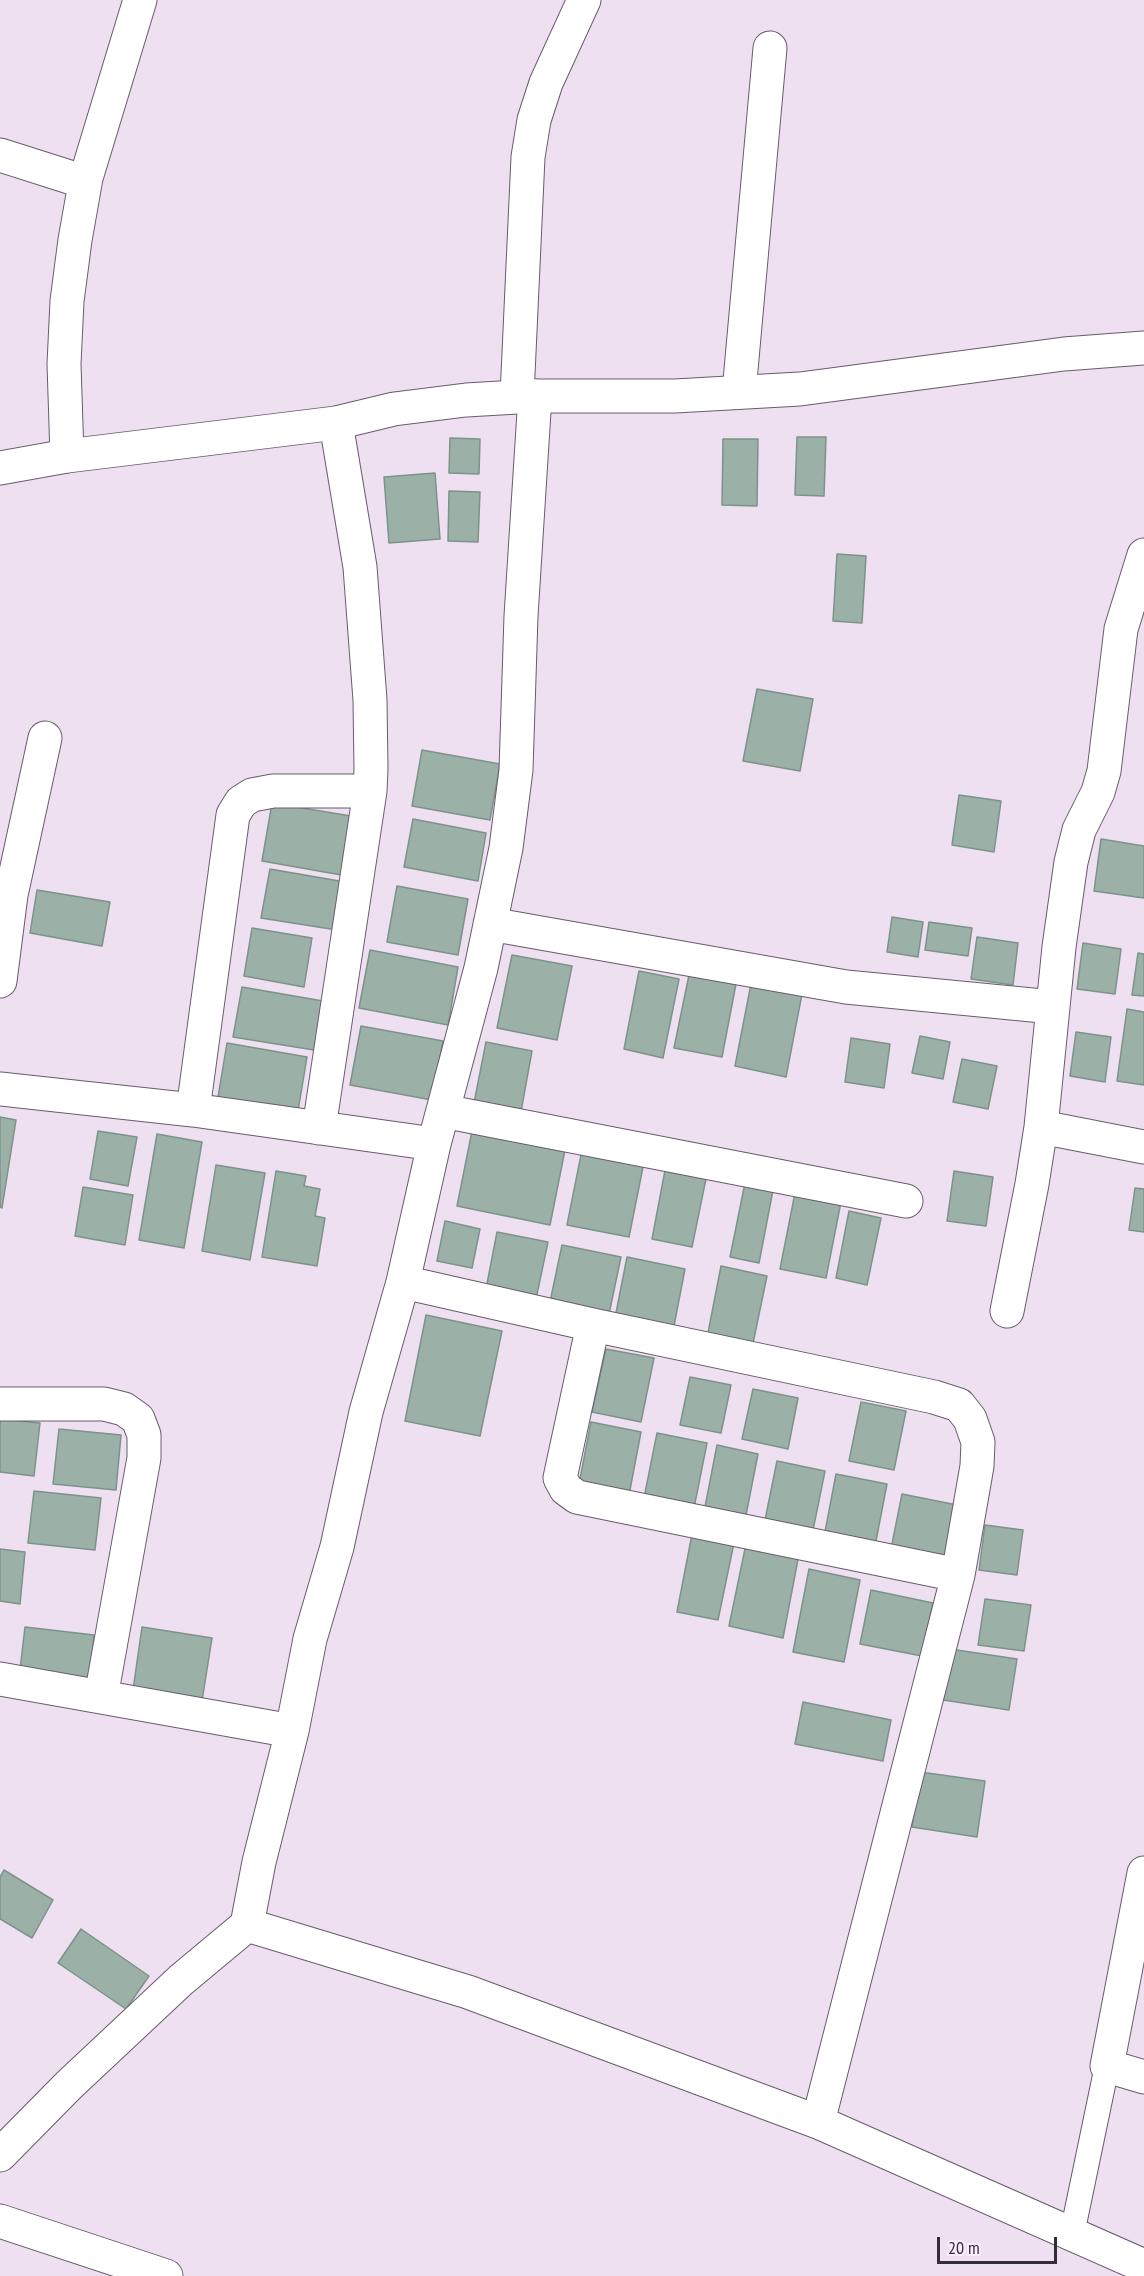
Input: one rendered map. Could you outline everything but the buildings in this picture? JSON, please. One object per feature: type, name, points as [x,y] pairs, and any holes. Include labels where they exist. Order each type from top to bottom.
[{"type":"street","points":[[67,456],[64,364],[66,301],[85,182],[140,0]]},
{"type":"street","points":[[0,2155],[69,2085],[181,1980],[247,1925],[259,1862],[292,1731],[310,1639],[337,1547],[366,1412],[403,1282],[434,1144],[481,968],[506,848],[516,770],[521,616],[528,157],[534,120],[546,83],[584,0]]},
{"type":"street","points":[[739,392],[770,48]]},
{"type":"street","points":[[0,155],[85,182]]},
{"type":"street","points":[[0,468],[67,456],[336,423],[394,409],[466,400],[526,396],[675,396],[800,389],[1064,354],[1144,348]]},
{"type":"street","points":[[319,1128],[370,791],[370,700],[360,567],[336,423]]},
{"type":"street","points":[[1006,1311],[1032,1184],[1041,1127],[1071,862],[1079,830],[1098,792],[1104,771],[1121,629],[1144,555]]},
{"type":"street","points":[[0,981],[5,894],[45,738]]},
{"type":"street","points":[[193,1110],[233,814],[241,802],[252,795],[273,791],[370,791]]},
{"type":"street","points":[[490,924],[846,987],[1053,1007]]},
{"type":"street","points":[[0,1089],[193,1110],[434,1144]]},
{"type":"street","points":[[443,1111],[906,1201]]},
{"type":"street","points":[[1041,1127],[1144,1147]]},
{"type":"street","points":[[403,1282],[593,1325],[934,1397],[959,1405],[970,1419],[978,1442],[977,1466],[958,1575],[818,2122]]},
{"type":"street","points":[[593,1325],[560,1478],[566,1490],[578,1497],[958,1575]]},
{"type":"street","points":[[0,1404],[104,1404],[124,1409],[138,1419],[144,1435],[144,1458],[101,1697]]},
{"type":"street","points":[[0,1680],[292,1731]]},
{"type":"street","points":[[1144,1873],[1107,2066],[1144,2077]]},
{"type":"street","points":[[247,1925],[468,1992],[818,2122],[1144,2266]]},
{"type":"street","points":[[0,2221],[166,2276]]},
{"type":"lane","points":[[1072,2234],[1107,2066]]}]
